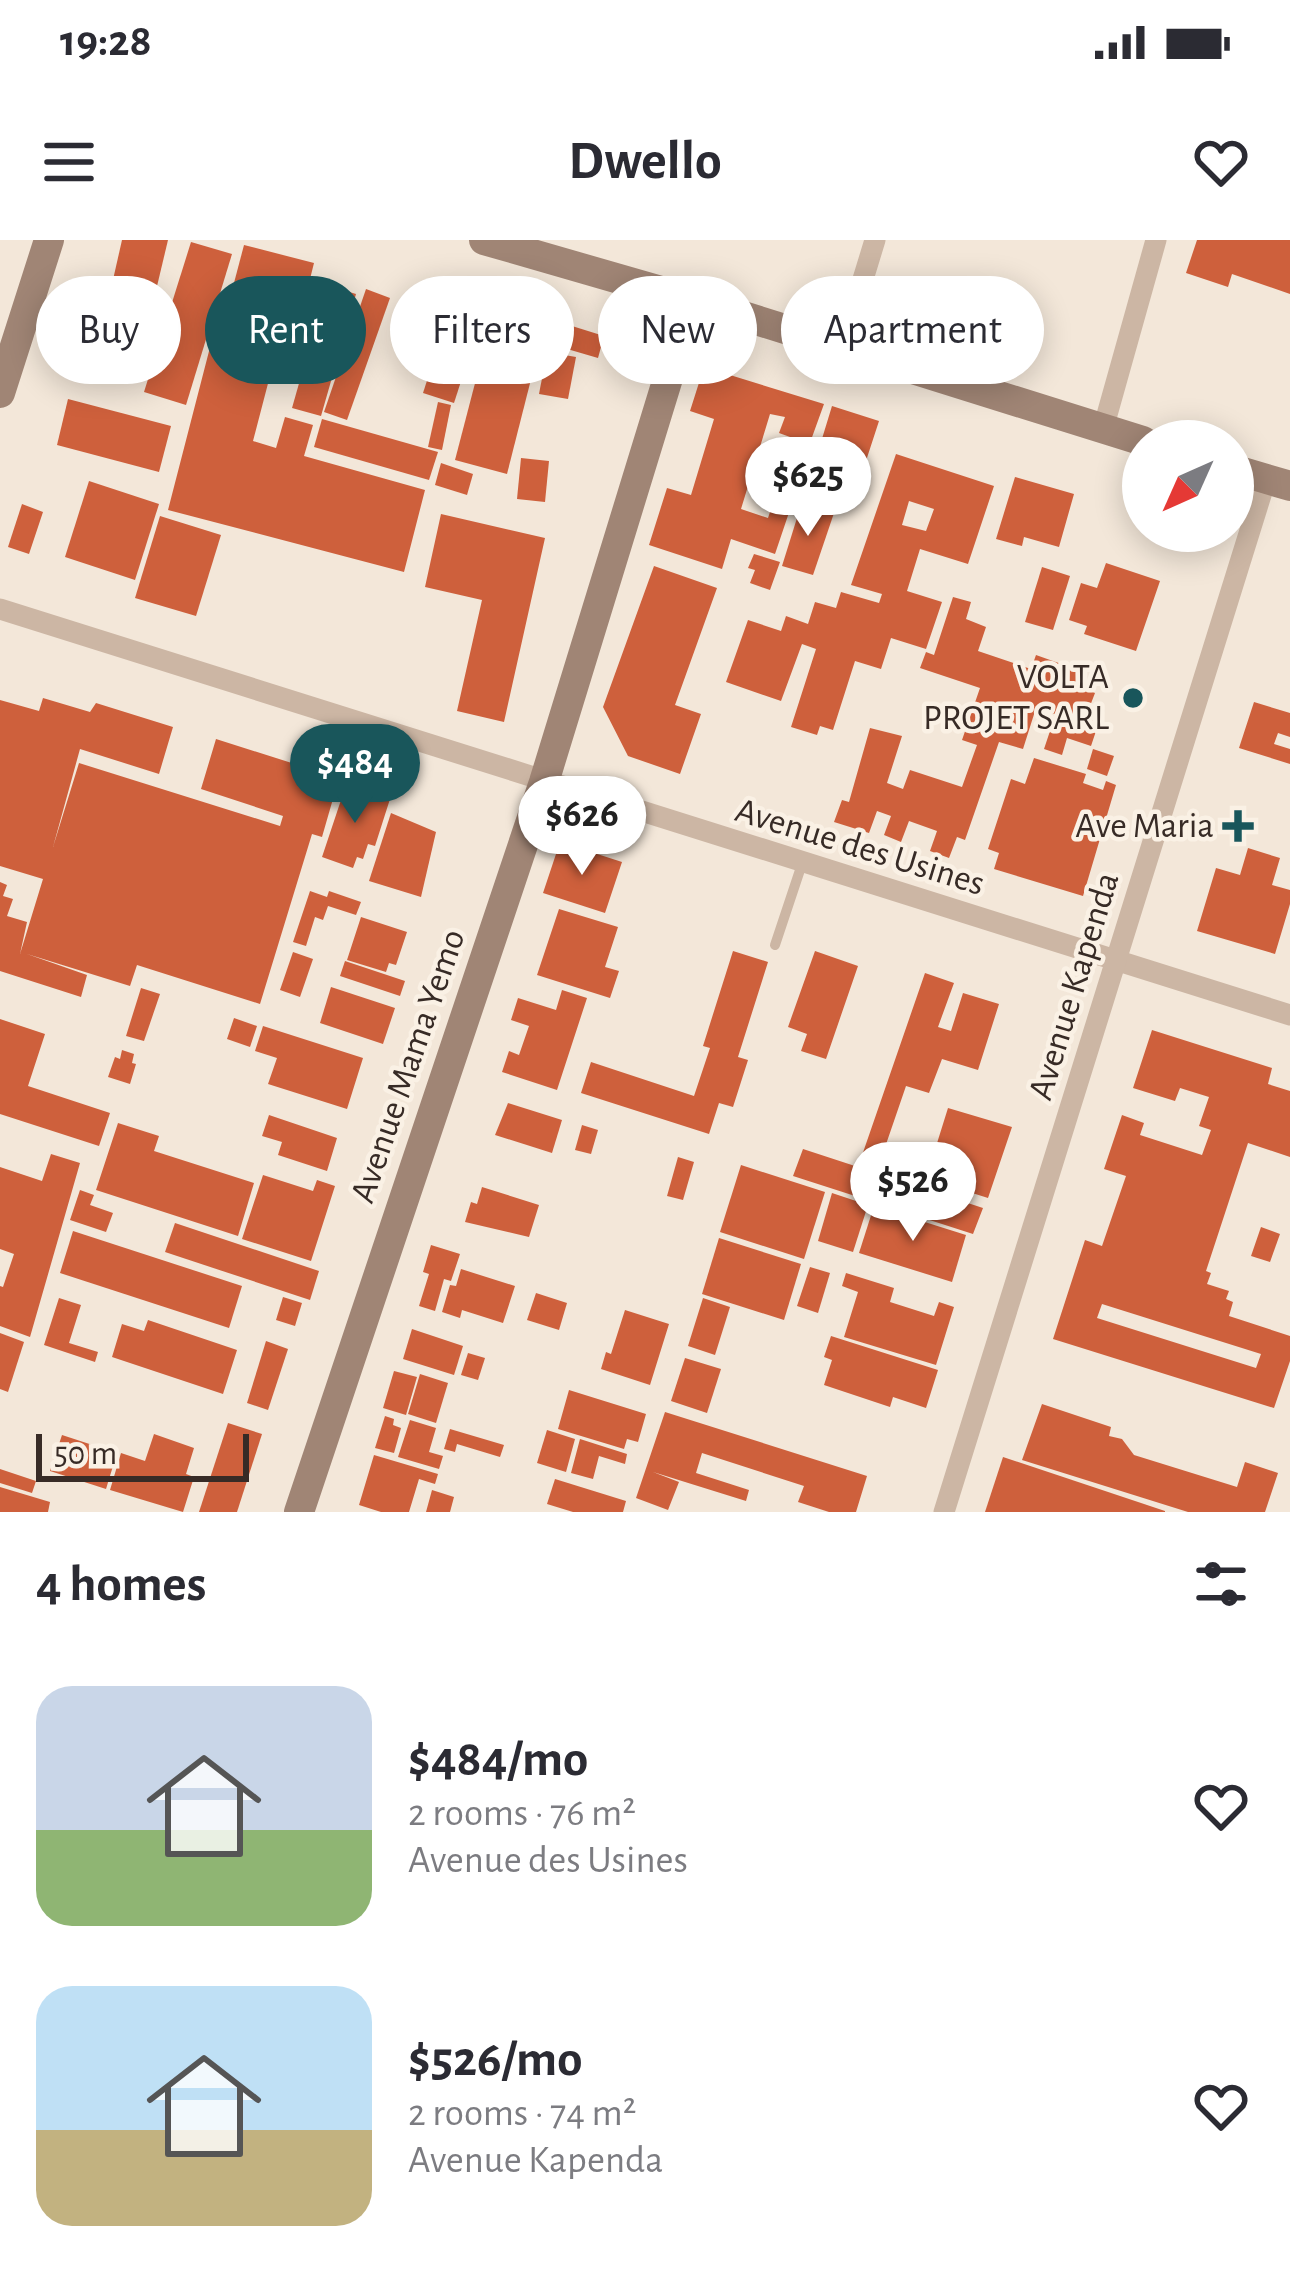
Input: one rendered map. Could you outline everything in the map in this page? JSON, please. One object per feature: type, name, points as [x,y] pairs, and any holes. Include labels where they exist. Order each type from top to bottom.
[{"type":"main road","points":[[0,393],[49,240]]},
{"type":"main road","points":[[484,240],[609,276]]},
{"type":"main road","name":"Avenue Mama Yemo","points":[[299,1512],[544,782],[666,384]]},
{"type":"main road","points":[[958,384],[1122,435]]},
{"type":"street","points":[[864,276],[875,240]]},
{"type":"street","points":[[1103,429],[1156,240]]},
{"type":"street","name":"Avenue Kapenda","points":[[944,1512],[1116,961],[1278,482]]},
{"type":"street","name":"Avenue des Usines","points":[[0,609],[1290,1015]]},
{"type":"lane","points":[[775,945],[802,864]]},
{"type":"building","points":[[122,240],[168,240],[159,276],[114,276]]},
{"type":"building","points":[[1197,240],[1290,240],[1290,294],[1232,274],[1228,287],[1186,273]]},
{"type":"building","points":[[191,242],[232,254],[225,276],[205,276],[205,343],[186,405],[144,392],[147,384],[181,384],[180,276]]},
{"type":"building","points":[[244,245],[314,263],[311,276],[236,276]]},
{"type":"building","points":[[366,289],[390,298],[366,366]]},
{"type":"building","points":[[574,327],[598,334],[598,358],[574,351]]},
{"type":"building","points":[[205,367],[205,384],[268,384],[253,441],[276,448],[285,417],[313,425],[304,456],[425,490],[404,572],[168,510]]},
{"type":"building","points":[[757,383],[824,404],[802,465],[786,459],[790,449],[784,447],[790,437],[779,433],[785,417],[770,414],[741,509],[768,518],[772,489],[778,491],[782,480],[776,478],[781,463],[803,471],[775,554],[731,539],[722,569],[649,545],[667,488],[691,495],[714,419],[690,411],[699,384]]},
{"type":"building","points":[[299,384],[330,384],[321,416],[292,408]]},
{"type":"building","points":[[334,384],[360,384],[347,420],[324,412]]},
{"type":"building","points":[[426,384],[460,384],[454,403],[423,393]]},
{"type":"building","points":[[475,384],[530,384],[507,474],[455,460]]},
{"type":"building","points":[[541,384],[571,384],[568,399],[539,394]]},
{"type":"building","points":[[68,399],[171,426],[159,472],[57,445]]},
{"type":"building","points":[[438,402],[451,405],[442,450],[428,447]]},
{"type":"building","points":[[832,406],[879,421],[864,467],[835,456],[837,447],[821,442]]},
{"type":"building","points":[[322,419],[438,452],[429,480],[314,447]]},
{"type":"building","points":[[896,454],[994,486],[968,564],[920,549],[907,591],[942,602],[926,649],[891,638],[881,669],[855,661],[833,730],[820,726],[817,735],[791,727],[816,649],[802,644],[781,701],[726,682],[748,620],[781,631],[786,616],[808,624],[815,602],[836,608],[841,592],[879,603],[882,594],[851,585]],"holes":[[[909,501],[934,509],[926,531],[902,525]]]},
{"type":"building","points":[[521,458],[549,461],[545,502],[517,499]]},
{"type":"building","points":[[441,463],[473,474],[467,495],[435,485]]},
{"type":"building","points":[[1015,477],[1074,494],[1059,547],[1024,537],[1022,546],[996,539]]},
{"type":"building","points":[[89,481],[159,504],[135,580],[65,557]]},
{"type":"building","points":[[802,502],[834,513],[813,575],[782,566]]},
{"type":"building","points":[[22,504],[43,512],[29,554],[8,547]]},
{"type":"building","points":[[441,514],[545,538],[504,722],[457,711],[482,600],[425,587]]},
{"type":"building","points":[[160,516],[221,535],[196,616],[135,598]]},
{"type":"building","points":[[754,554],[780,562],[770,590],[750,583],[755,570],[748,568]]},
{"type":"building","points":[[1106,563],[1160,581],[1136,651],[1084,634],[1087,626],[1069,620],[1081,583],[1097,588]]},
{"type":"building","points":[[654,566],[717,588],[675,705],[701,714],[680,774],[628,756],[603,707]]},
{"type":"building","points":[[1042,567],[1070,576],[1053,630],[1025,622]]},
{"type":"building","points":[[953,597],[971,602],[966,619],[986,627],[978,651],[1031,669],[1036,655],[1084,672],[1079,687],[1095,693],[1090,706],[1099,709],[1093,726],[1036,708],[1023,749],[999,742],[965,840],[957,837],[949,858],[930,851],[937,831],[909,821],[901,842],[884,835],[891,816],[877,811],[869,833],[834,822],[842,800],[849,802],[870,728],[902,736],[887,783],[903,789],[910,770],[962,787],[977,745],[962,740],[980,688],[920,668],[926,652],[934,655]]},
{"type":"building","points":[[43,698],[90,712],[96,703],[173,727],[159,774],[80,749],[53,847],[79,763],[280,826],[283,816],[201,789],[216,739],[339,778],[322,837],[312,834],[260,1004],[137,965],[130,986],[27,954],[87,975],[81,997],[0,971],[0,882],[7,885],[3,896],[13,899],[7,916],[27,922],[20,954],[43,879],[0,866],[0,700],[39,711]]},
{"type":"building","points":[[1254,702],[1290,713],[1290,737],[1278,733],[1274,744],[1290,749],[1290,764],[1239,748]]},
{"type":"building","points":[[1054,719],[1096,731],[1091,746],[1067,738],[1062,755],[1044,749]]},
{"type":"building","points":[[1093,749],[1114,756],[1107,776],[1087,769]]},
{"type":"building","points":[[1034,758],[1086,774],[1083,783],[1103,790],[1106,781],[1116,785],[1083,896],[994,869],[999,853],[988,849],[1011,779],[1025,784]]},
{"type":"building","points":[[346,785],[390,799],[375,846],[368,844],[363,859],[357,857],[353,868],[322,857]]},
{"type":"building","points":[[391,813],[436,832],[421,897],[369,881]]},
{"type":"building","points":[[560,842],[622,862],[605,913],[543,893]]},
{"type":"building","points":[[1248,848],[1280,858],[1272,885],[1290,890],[1275,954],[1197,931],[1216,868],[1240,875]]},
{"type":"building","points":[[310,891],[327,897],[329,891],[361,902],[356,915],[328,906],[323,920],[315,917],[306,946],[293,942]]},
{"type":"building","points":[[559,909],[618,927],[605,967],[619,971],[610,998],[537,975]]},
{"type":"building","points":[[361,917],[407,932],[396,965],[389,963],[386,972],[347,960]]},
{"type":"building","points":[[733,951],[768,962],[738,1057],[748,1060],[733,1107],[719,1103],[709,1134],[581,1093],[591,1062],[694,1096],[710,1048],[703,1046]]},
{"type":"building","points":[[815,951],[858,966],[826,1059],[801,1051],[807,1034],[788,1027]]},
{"type":"building","points":[[293,952],[313,959],[300,997],[280,990]]},
{"type":"building","points":[[345,961],[405,981],[400,996],[340,976]]},
{"type":"building","points":[[925,973],[954,983],[938,1027],[951,1031],[963,993],[999,1004],[978,1070],[942,1059],[929,1093],[906,1086],[882,1156],[928,1172],[948,1108],[1012,1127],[988,1198],[925,1178],[922,1188],[983,1208],[973,1234],[793,1176],[803,1149],[858,1167]]},
{"type":"building","points":[[331,987],[395,1008],[383,1044],[320,1023]]},
{"type":"building","points":[[141,988],[160,994],[144,1041],[126,1036]]},
{"type":"building","points":[[562,990],[587,998],[557,1090],[502,1072],[509,1051],[519,1055],[529,1026],[511,1020],[518,998],[556,1010]]},
{"type":"building","points":[[234,1018],[257,1026],[250,1047],[227,1039]]},
{"type":"building","points":[[0,1019],[45,1034],[28,1086],[110,1113],[99,1146],[0,1114]]},
{"type":"building","points":[[263,1026],[363,1058],[347,1109],[268,1084],[277,1058],[255,1051]]},
{"type":"building","points":[[1152,1030],[1272,1068],[1268,1084],[1290,1091],[1290,1157],[1248,1143],[1206,1271],[1211,1273],[1207,1284],[1229,1291],[1226,1299],[1233,1302],[1229,1316],[1290,1336],[1290,1361],[1274,1408],[1053,1339],[1085,1240],[1102,1246],[1126,1176],[1104,1169],[1122,1115],[1144,1123],[1140,1135],[1202,1155],[1211,1130],[1199,1126],[1209,1097],[1180,1088],[1175,1101],[1133,1088]],"holes":[[[1102,1304],[1261,1354],[1256,1368],[1097,1318]]]},
{"type":"building","points":[[122,1050],[134,1054],[130,1084],[108,1077]]},
{"type":"building","points":[[508,1103],[562,1120],[552,1153],[495,1135]]},
{"type":"building","points":[[269,1115],[337,1138],[327,1171],[278,1155],[282,1142],[262,1136]]},
{"type":"building","points":[[118,1123],[159,1136],[154,1151],[254,1183],[238,1236],[96,1190]]},
{"type":"building","points":[[582,1125],[598,1130],[591,1154],[575,1150]]},
{"type":"building","points":[[51,1154],[80,1163],[30,1337],[0,1326],[0,1286],[14,1254],[0,1249],[0,1167],[42,1181]]},
{"type":"building","points":[[678,1157],[694,1162],[683,1200],[667,1196]]},
{"type":"building","points":[[741,1165],[825,1192],[804,1259],[720,1232]]},
{"type":"building","points":[[263,1175],[313,1191],[317,1180],[335,1186],[311,1261],[242,1239]]},
{"type":"building","points":[[482,1187],[539,1205],[529,1237],[465,1222]]},
{"type":"building","points":[[80,1190],[94,1195],[90,1205],[113,1213],[106,1232],[70,1220]]},
{"type":"building","points":[[832,1193],[868,1205],[853,1252],[818,1241]]},
{"type":"building","points":[[874,1206],[966,1235],[952,1282],[859,1253]]},
{"type":"building","points":[[175,1223],[319,1271],[310,1300],[165,1252]]},
{"type":"building","points":[[1261,1227],[1280,1234],[1270,1262],[1251,1256]]},
{"type":"building","points":[[73,1231],[242,1286],[229,1328],[60,1273]]},
{"type":"building","points":[[719,1238],[801,1264],[784,1320],[702,1294]]},
{"type":"building","points":[[431,1245],[460,1254],[451,1281],[444,1279],[435,1311],[419,1306],[429,1274],[423,1272]]},
{"type":"building","points":[[810,1267],[830,1273],[818,1313],[797,1306]]},
{"type":"building","points":[[461,1269],[515,1286],[503,1323],[462,1310],[460,1318],[442,1312]]},
{"type":"building","points":[[846,1273],[894,1288],[890,1302],[934,1316],[939,1302],[954,1307],[936,1365],[844,1337],[858,1292],[842,1286]]},
{"type":"building","points":[[536,1293],[567,1303],[559,1330],[527,1320]]},
{"type":"building","points":[[283,1297],[302,1303],[295,1326],[276,1320]]},
{"type":"building","points":[[59,1298],[81,1305],[69,1343],[98,1352],[95,1362],[44,1345]]},
{"type":"building","points":[[703,1298],[730,1307],[715,1355],[688,1346]]},
{"type":"building","points":[[625,1310],[669,1324],[650,1385],[601,1369],[606,1352],[611,1354]]},
{"type":"building","points":[[148,1320],[237,1350],[223,1394],[112,1357],[122,1324],[144,1331]]},
{"type":"building","points":[[412,1329],[463,1346],[454,1375],[403,1359]]},
{"type":"building","points":[[0,1333],[24,1342],[8,1392],[0,1389]]},
{"type":"building","points":[[831,1336],[938,1370],[926,1408],[893,1397],[890,1407],[824,1385],[832,1360],[824,1357]]},
{"type":"building","points":[[266,1341],[288,1349],[268,1410],[247,1403]]},
{"type":"building","points":[[468,1353],[485,1358],[478,1380],[461,1375]]},
{"type":"building","points":[[685,1358],[721,1369],[707,1413],[671,1401]]},
{"type":"building","points":[[394,1371],[417,1377],[406,1415],[383,1408]]},
{"type":"building","points":[[420,1374],[448,1383],[436,1423],[408,1414]]},
{"type":"building","points":[[569,1390],[646,1414],[638,1442],[627,1439],[624,1449],[558,1429]]},
{"type":"building","points":[[1042,1404],[1111,1427],[1109,1436],[1122,1439],[1134,1455],[1237,1487],[1245,1462],[1278,1473],[1265,1512],[1188,1512],[1022,1460]]},
{"type":"building","points":[[665,1412],[867,1476],[856,1512],[829,1512],[798,1502],[804,1486],[702,1453],[696,1473],[749,1490],[746,1501],[653,1472],[679,1482],[668,1510],[636,1498]]},
{"type":"building","points":[[385,1416],[401,1428],[394,1453],[375,1448]]},
{"type":"building","points":[[410,1420],[436,1428],[429,1452],[443,1456],[439,1469],[398,1457]]},
{"type":"building","points":[[228,1423],[262,1434],[237,1512],[199,1512]]},
{"type":"building","points":[[450,1429],[504,1445],[500,1457],[457,1444],[455,1452],[444,1449]]},
{"type":"building","points":[[547,1430],[575,1439],[566,1472],[537,1463]]},
{"type":"building","points":[[154,1434],[194,1448],[186,1474],[194,1477],[183,1512],[110,1490],[121,1453],[145,1461]]},
{"type":"building","points":[[62,1435],[117,1453],[106,1489],[50,1471]]},
{"type":"building","points":[[580,1439],[627,1454],[625,1464],[599,1456],[593,1479],[571,1473]]},
{"type":"building","points":[[374,1455],[438,1474],[435,1484],[419,1479],[409,1512],[381,1512],[359,1505]]},
{"type":"building","points":[[1003,1457],[1165,1511],[1165,1512],[985,1512]]},
{"type":"building","points":[[0,1469],[36,1481],[32,1493],[0,1483]]},
{"type":"building","points":[[555,1479],[626,1501],[623,1512],[573,1512],[547,1504]]},
{"type":"building","points":[[0,1487],[50,1502],[48,1512],[0,1512]]},
{"type":"building","points":[[432,1490],[454,1497],[450,1512],[426,1512]]},
{"type":"place","name":"VOLTA PROJET SARL","points":[[1133,698]]},
{"type":"place","name":"Ave Maria","points":[[1238,826]]}]
